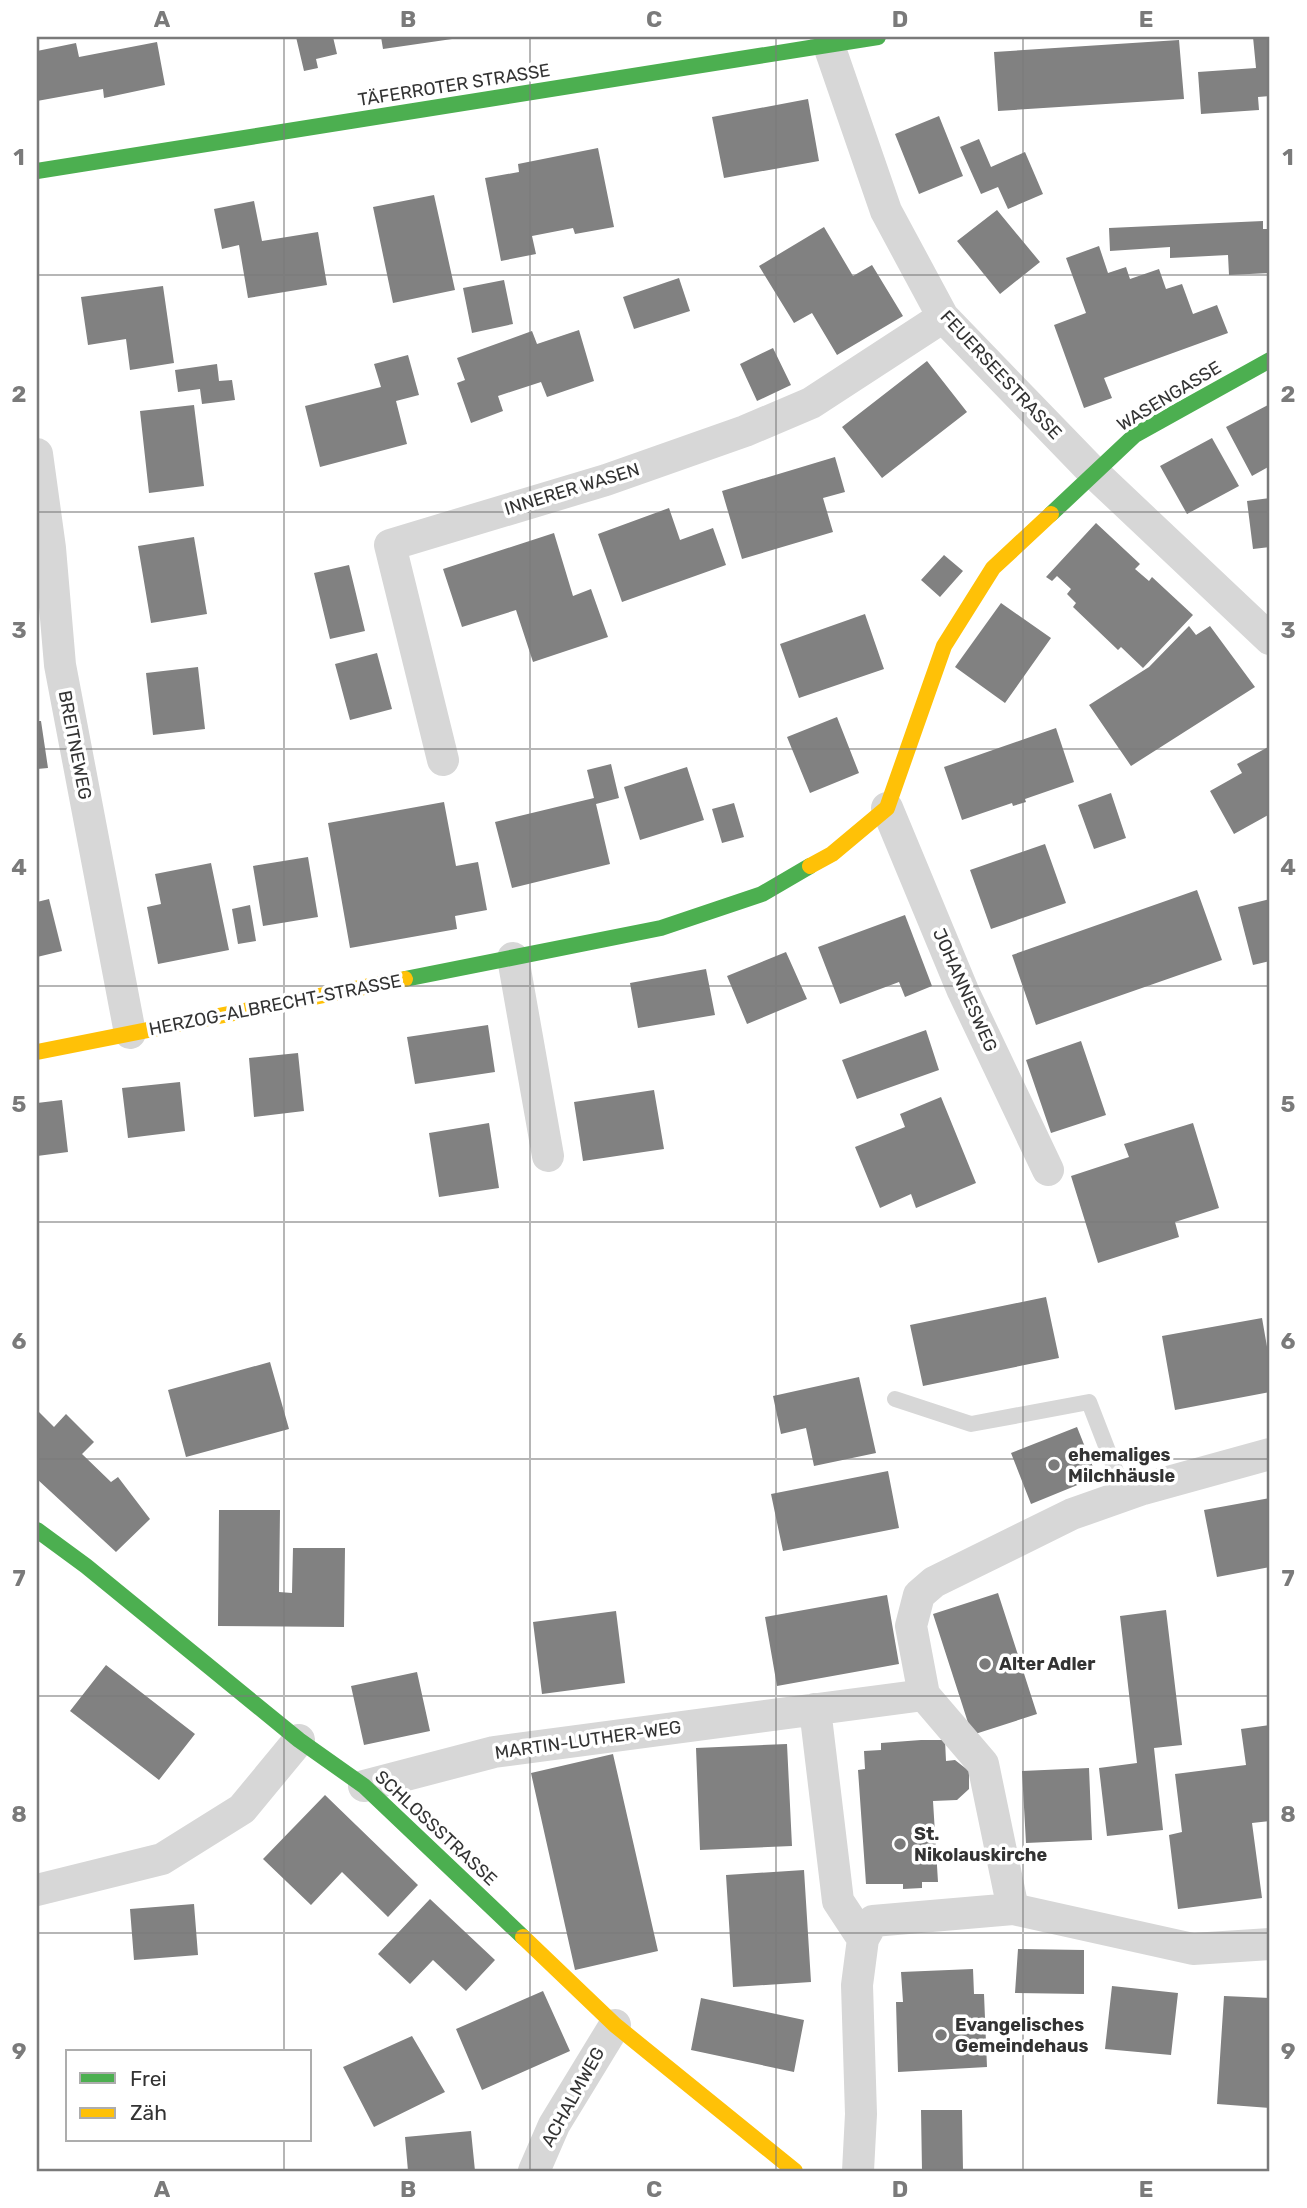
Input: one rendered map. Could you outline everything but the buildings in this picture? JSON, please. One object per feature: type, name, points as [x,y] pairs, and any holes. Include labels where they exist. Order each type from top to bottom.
[{"type":"street","name":"TÄFERROTER STRASSE","points":[[37,171],[827,41],[878,37]]},
{"type":"street","name":"FEUERSEESTRASSE","points":[[827,41],[886,211],[943,317],[1093,472],[1270,639]]},
{"type":"street","name":"INNERER WASEN","points":[[443,761],[390,545],[606,480],[745,431],[811,403],[943,317]]},
{"type":"street","name":"WASENGASSE","points":[[1093,472],[1135,435],[1270,360]]},
{"type":"street","name":"BREITNEWEG","points":[[37,454],[50,548],[48,666],[130,1033]]},
{"type":"street","points":[[887,808],[944,646],[993,568],[1093,472]]},
{"type":"street","name":"HERZOG-ALBRECHT-STRASSE","points":[[37,1052],[661,928],[762,894],[832,854],[887,808]]},
{"type":"street","name":"JOHANNESWEG","points":[[887,808],[963,990],[1048,1170]]},
{"type":"street","points":[[513,958],[548,1156]]},
{"type":"street","points":[[1013,1909],[983,1764],[924,1695],[911,1626],[919,1595],[934,1582],[1072,1514],[1270,1454]]},
{"type":"street","name":"SCHLOSSSTRASSE","points":[[37,1530],[86,1566],[299,1740],[364,1786],[615,2025],[795,2171]]},
{"type":"street","name":"MARTIN-LUTHER-WEG","points":[[364,1786],[494,1752],[924,1695]]},
{"type":"street","points":[[815,1709],[838,1901],[863,1939]]},
{"type":"street","points":[[37,1890],[162,1859],[242,1809],[299,1740]]},
{"type":"street","points":[[858,2171],[861,2115],[857,1985],[863,1939],[873,1921],[1013,1909],[1194,1949],[1270,1944]]},
{"type":"street","name":"ACHALMWEG","points":[[534,2171],[554,2125],[615,2025]]},
{"type":"lane","points":[[895,1399],[971,1424],[1088,1402],[1125,1496]]},
{"type":"traffic: fast","points":[[37,171],[878,37]]},
{"type":"traffic: fast","points":[[1051,514],[1135,435],[1270,360]]},
{"type":"traffic: fast","points":[[405,979],[661,928],[762,894],[810,866]]},
{"type":"traffic: fast","points":[[37,1530],[86,1566],[299,1740],[364,1786],[523,1937]]},
{"type":"traffic: slow","points":[[810,866],[832,854],[887,808],[944,646],[993,568],[1051,514]]},
{"type":"traffic: slow","points":[[37,1052],[405,979]]},
{"type":"traffic: slow","points":[[523,1937],[615,2025],[795,2171]]},
{"type":"place","name":"ehemaliges Milchhäusle","points":[[1054,1465]]},
{"type":"place","name":"Alter Adler","points":[[985,1664]]},
{"type":"place","name":"St. Nikolauskirche","points":[[900,1844]]},
{"type":"place","name":"Evangelisches Gemeindehaus","points":[[941,2035]]}]
